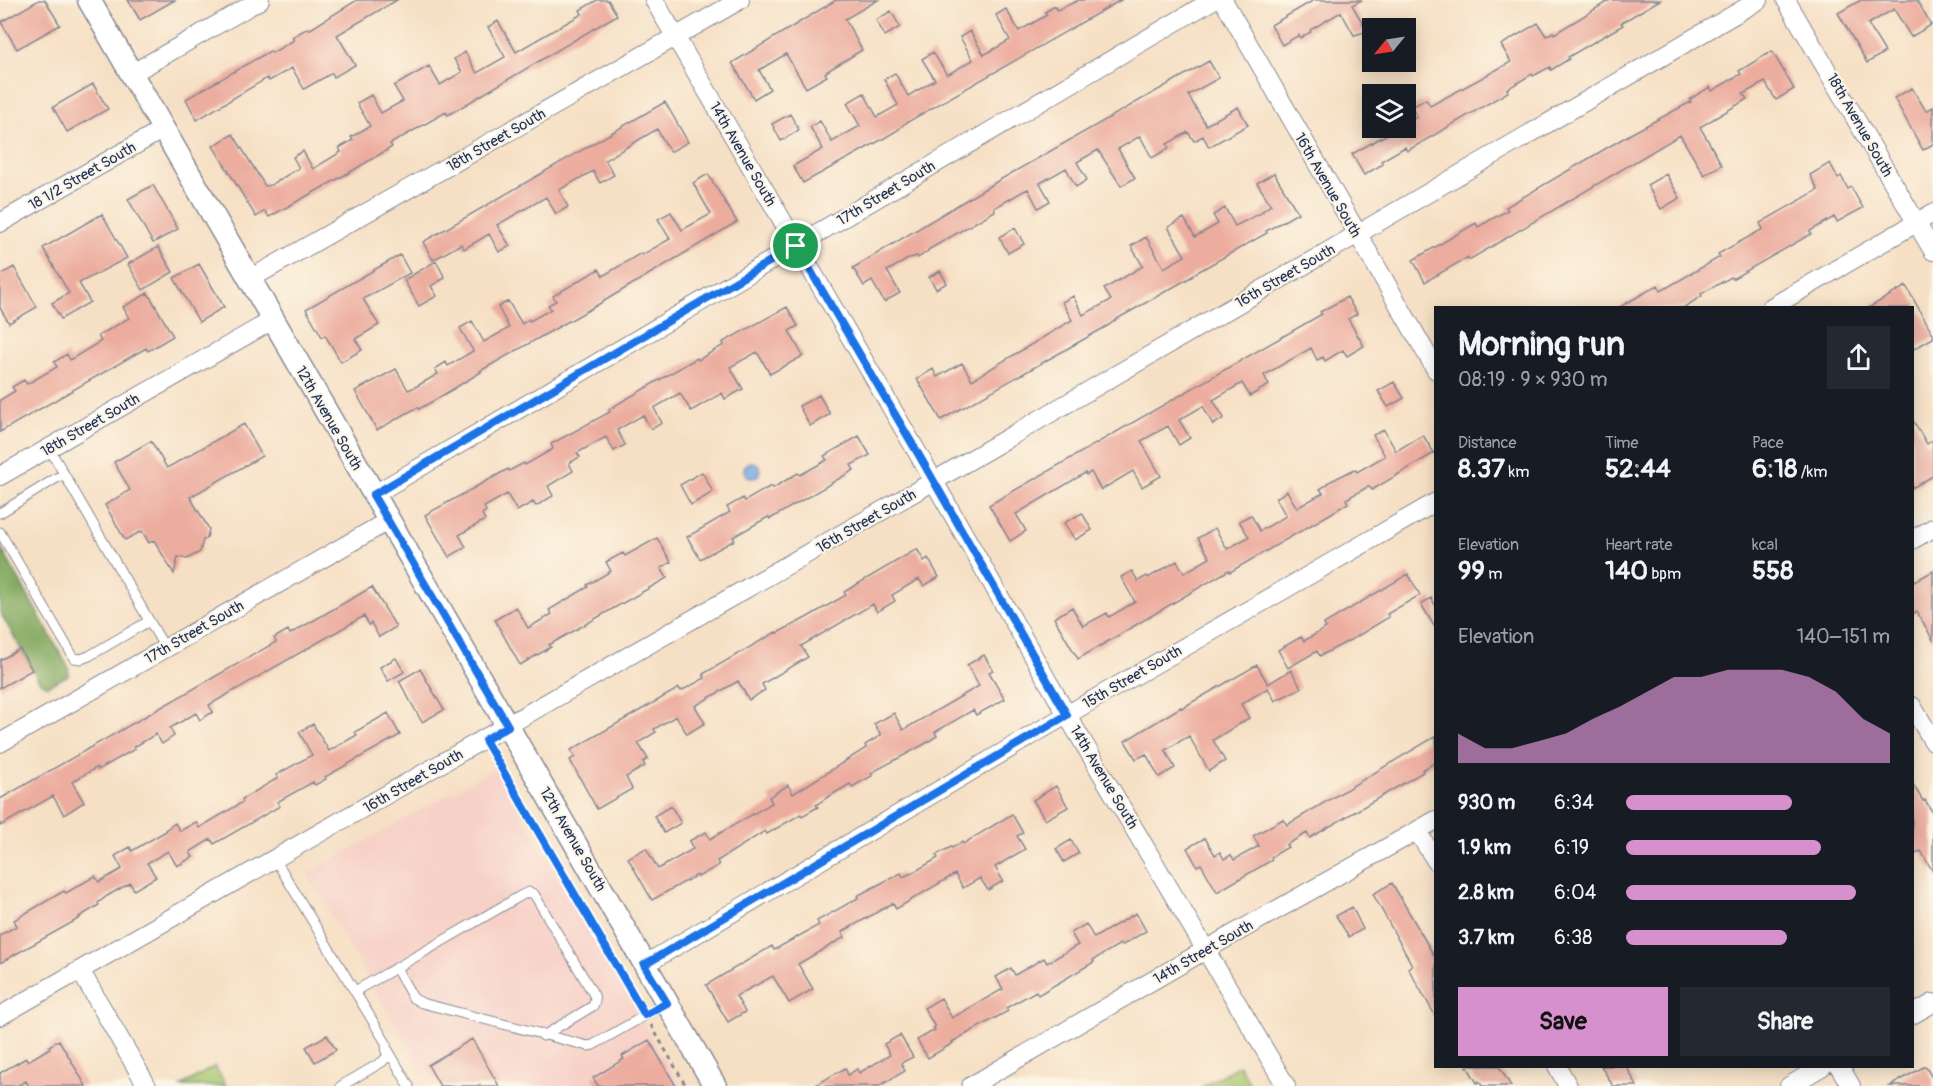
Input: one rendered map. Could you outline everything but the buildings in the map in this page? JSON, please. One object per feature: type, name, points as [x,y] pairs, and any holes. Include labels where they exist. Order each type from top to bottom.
[{"type":"street","name":"12th Avenue South","points":[[89,0],[715,1086]]},
{"type":"street","points":[[131,74],[260,0]]},
{"type":"street","name":"14th Avenue South","points":[[654,0],[934,481],[1067,715],[1286,1086]]},
{"type":"street","name":"18th Street South","points":[[250,279],[740,0]]},
{"type":"street","name":"17th Street South","points":[[373,495],[1213,0]]},
{"type":"street","name":"16th Avenue South","points":[[1222,0],[1434,367]]},
{"type":"street","name":"16th Street South","points":[[0,1016],[934,481],[1759,0]]},
{"type":"street","name":"18th Avenue South","points":[[1786,0],[1933,251]]},
{"type":"street","name":"18 1/2 Street South","points":[[0,223],[163,129]]},
{"type":"street","points":[[1773,306],[1933,213]]},
{"type":"street","name":"18th Street South","points":[[0,476],[273,320]]},
{"type":"street","name":"15th Street South","points":[[644,965],[1067,715],[1434,503]]},
{"type":"street","name":"17th Street South","points":[[0,742],[388,521]]},
{"type":"street","points":[[1914,539],[1933,528]]},
{"type":"street","points":[[1914,709],[1933,741]]},
{"type":"street","name":"14th Street South","points":[[971,1086],[1434,820]]},
{"type":"street","points":[[1417,831],[1434,858]]},
{"type":"street","points":[[80,970],[147,1086]]},
{"type":"street","points":[[1914,1014],[1933,1003]]},
{"type":"street","points":[[1558,1068],[1569,1086]]},
{"type":"street","points":[[1789,1086],[1819,1068]]},
{"type":"street","points":[[1840,1068],[1851,1086]]},
{"type":"lane","points":[[49,448],[165,648]]},
{"type":"lane","points":[[0,513],[63,474]]},
{"type":"lane","points":[[0,532],[74,658],[81,659],[89,656],[149,621]]},
{"type":"lane","points":[[275,859],[386,1043],[409,1086]]},
{"type":"lane","points":[[355,991],[529,892],[534,894],[595,1001],[592,1006],[543,1036]]},
{"type":"lane","points":[[396,968],[413,998],[422,1004],[581,1046],[593,1045],[667,1003]]},
{"type":"lane","points":[[341,1086],[353,1083],[382,1062],[387,1057],[388,1050]]},
{"type":"path","points":[[485,740],[686,1086]]},
{"type":"shaded area","points":[[495,768],[680,1086],[431,1086],[307,874]]},
{"type":"green space","points":[[0,546],[68,667],[69,675],[47,686],[39,681],[0,612]]},
{"type":"green space","points":[[1239,1065],[1251,1086],[1203,1086]]},
{"type":"green space","points":[[215,1066],[226,1086],[181,1086]]},
{"type":"water","points":[[749,462],[755,462],[760,470],[758,476],[749,478],[744,473],[744,467]]},
{"type":"route","points":[[796,246],[920,457],[1067,715],[644,965],[667,1003],[645,1015],[485,740],[508,726],[373,495],[796,246]]}]
